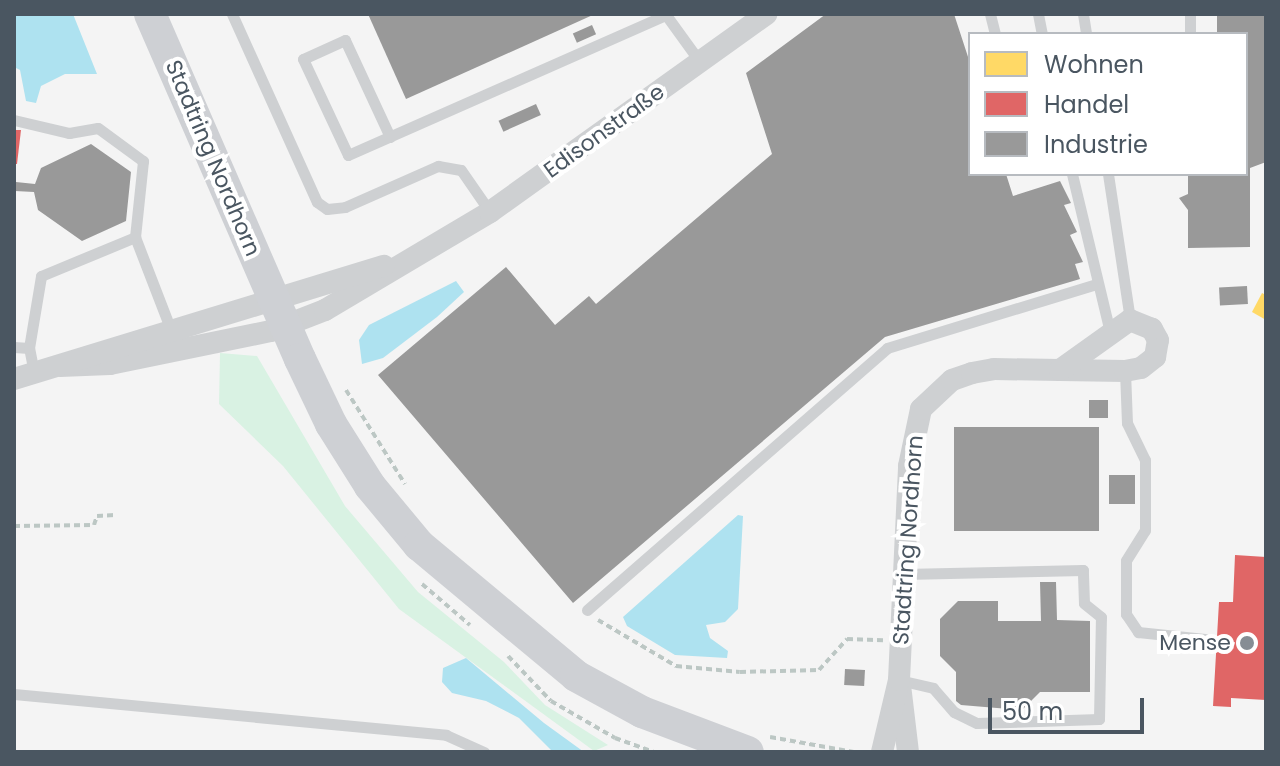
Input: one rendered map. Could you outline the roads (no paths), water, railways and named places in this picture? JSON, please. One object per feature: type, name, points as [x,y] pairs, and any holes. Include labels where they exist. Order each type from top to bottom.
[{"type":"main road","name":"Stadtring Nordhorn","points":[[150,14],[280,315],[331,424],[370,486],[441,564],[576,676],[642,712],[755,743]]},
{"type":"street","name":"Edisonstraße","points":[[280,315],[440,245],[767,14]]},
{"type":"street","points":[[24,376],[60,366],[110,364],[174,339],[280,315]]},
{"type":"street","points":[[1060,370],[1130,320],[1152,329],[1158,340],[1155,357],[1141,368],[1125,371]]},
{"type":"street","name":"Stadtring Nordhorn","points":[[908,752],[899,680],[909,466],[921,409],[952,380],[972,373],[1125,371]]},
{"type":"street","name":"Stadtring Nordhorn","points":[[882,752],[899,680]]},
{"type":"lane","points":[[232,14],[317,202],[327,209],[345,207],[438,166],[461,170],[490,212]]},
{"type":"lane","points":[[390,137],[345,40],[303,59],[348,155],[390,137],[666,15],[700,62]]},
{"type":"lane","points":[[14,120],[69,133],[98,128],[143,161],[135,237],[174,339]]},
{"type":"lane","points":[[1072,176],[1110,332]]},
{"type":"lane","points":[[1108,176],[1130,320]]},
{"type":"lane","points":[[24,376],[41,276],[135,237]]},
{"type":"lane","points":[[587,610],[887,348],[1096,284]]},
{"type":"lane","points":[[14,347],[29,348]]},
{"type":"lane","points":[[1125,371],[1127,423],[1145,460],[1145,530],[1126,561],[1126,614],[1138,632],[1151,636],[1205,639]]},
{"type":"lane","points":[[899,680],[933,688],[954,712],[977,723],[1099,719],[1101,617],[1084,603],[1083,570],[904,574]]},
{"type":"lane","points":[[14,694],[446,735],[484,752]]},
{"type":"water","points":[[73,14],[97,74],[65,74],[41,86],[36,103],[26,101],[20,70],[14,67],[14,16]]},
{"type":"water","points":[[456,281],[464,292],[437,317],[383,358],[362,364],[359,340],[369,325]]},
{"type":"water","points":[[738,515],[743,516],[738,609],[725,622],[706,625],[710,638],[728,651],[727,658],[675,655],[627,626],[623,617]]},
{"type":"water","points":[[466,658],[584,752],[553,752],[519,718],[486,701],[452,693],[442,682],[443,668]]},
{"type":"place","name":"Mense","points":[[1247,643]]}]
